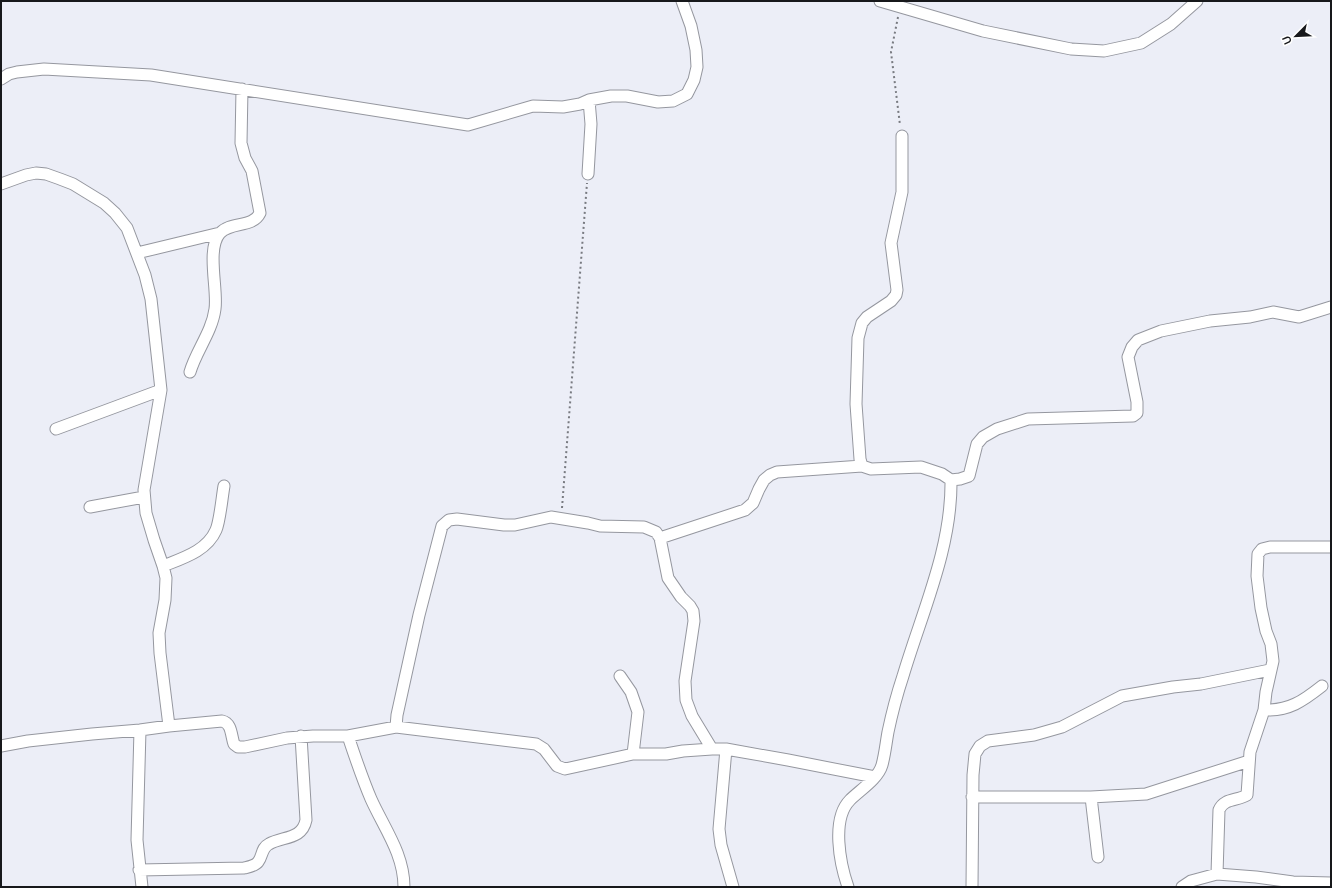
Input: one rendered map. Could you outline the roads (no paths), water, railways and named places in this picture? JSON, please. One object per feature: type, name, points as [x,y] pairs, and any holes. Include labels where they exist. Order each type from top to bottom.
[{"type":"street","points":[[1,79],[9,74],[32,69],[151,75],[242,88],[468,125],[533,106],[557,108],[611,96],[627,96],[658,102],[673,101],[687,94],[694,80],[697,59],[691,26],[682,1]]},
{"type":"street","points":[[880,1],[983,31],[1070,49],[1104,51],[1141,43],[1171,24],[1197,1]]},
{"type":"street","points":[[137,253],[220,233],[230,227],[253,221],[258,218],[260,213],[252,171],[245,158],[242,148],[242,88]]},
{"type":"street","points":[[588,174],[591,124],[589,100]]},
{"type":"street","points":[[862,466],[860,459],[856,404],[858,338],[862,323],[867,317],[896,295],[897,290],[891,243],[902,192],[902,136]]},
{"type":"street","points":[[1,184],[26,175],[36,173],[46,174],[72,184],[104,203],[115,213],[127,228],[145,275],[151,299],[162,390],[144,497],[146,513],[166,578],[165,600],[159,633],[169,726]]},
{"type":"street","points":[[190,372],[211,323],[215,308],[213,252],[220,233]]},
{"type":"street","points":[[660,538],[746,510],[753,503],[764,480],[770,474],[777,472],[862,466],[871,468],[920,467],[942,474],[951,480],[960,480],[969,476],[977,444],[983,437],[997,429],[1028,419],[1133,416],[1137,413],[1138,402],[1128,357],[1132,347],[1138,340],[1150,335],[1210,321],[1250,317],[1273,312],[1299,317],[1331,307]]},
{"type":"street","points":[[56,429],[162,390]]},
{"type":"street","points":[[848,887],[843,875],[840,857],[839,841],[842,810],[848,802],[875,777],[882,766],[888,731],[902,678],[944,547],[951,508],[951,480]]},
{"type":"street","points":[[163,566],[196,552],[211,538],[217,529],[224,486]]},
{"type":"street","points":[[90,507],[144,497]]},
{"type":"street","points":[[396,727],[397,715],[419,615],[442,526],[449,520],[457,519],[515,525],[551,517],[600,526],[644,526],[656,532],[660,538],[668,578],[693,611],[694,621],[685,681],[686,700],[692,716],[712,749]]},
{"type":"street","points":[[1216,874],[1219,810],[1221,805],[1226,801],[1238,799],[1247,795],[1249,761],[1254,738],[1264,710],[1273,654],[1261,608],[1257,576],[1258,554],[1262,550],[1270,547],[1331,547]]},
{"type":"street","points":[[972,887],[973,775],[975,754],[980,746],[988,741],[1048,732],[1062,727],[1122,696],[1173,687],[1201,684],[1270,670]]},
{"type":"street","points":[[620,676],[631,692],[638,712],[633,754]]},
{"type":"street","points":[[1264,710],[1283,710],[1295,705],[1322,686]]},
{"type":"street","points":[[1,746],[92,734],[225,722],[230,729],[234,744],[242,747],[301,736],[348,736],[396,727],[536,744],[544,749],[557,766],[565,769],[633,754],[666,754],[683,751],[726,749],[875,777]]},
{"type":"street","points":[[140,730],[137,840],[142,887]]},
{"type":"street","points":[[139,870],[244,868],[253,866],[258,862],[262,851],[268,844],[301,832],[306,820],[301,736]]},
{"type":"street","points":[[348,736],[364,782],[378,814],[396,847],[404,875],[404,887]]},
{"type":"street","points":[[726,749],[719,829],[721,845],[733,887]]},
{"type":"street","points":[[972,797],[1091,798],[1146,794],[1249,761]]},
{"type":"street","points":[[1091,798],[1098,857]]},
{"type":"street","points":[[1182,887],[1191,881],[1216,874],[1319,884],[1331,882]]}]
